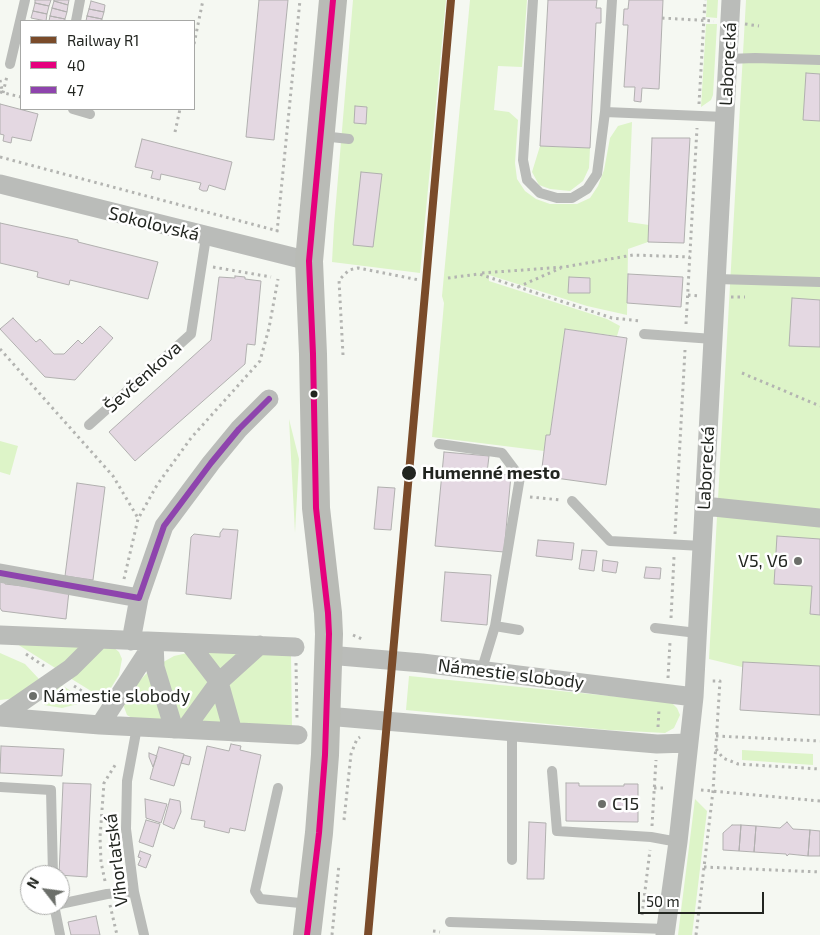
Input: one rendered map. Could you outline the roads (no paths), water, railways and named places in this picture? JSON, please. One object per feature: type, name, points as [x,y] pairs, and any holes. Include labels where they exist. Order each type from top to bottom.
[{"type":"main road","points":[[307,935],[319,833],[328,655],[328,613],[316,508],[309,261],[332,0]]},
{"type":"street","name":"Laborecká","points":[[666,932],[694,697],[712,339],[732,0]]},
{"type":"street","name":"Sokolovská","points":[[0,184],[206,237],[309,261]]},
{"type":"street","points":[[131,641],[138,598],[164,526],[216,456],[239,429],[269,399]]},
{"type":"street","points":[[704,506],[820,518]]},
{"type":"street","points":[[0,573],[138,598]]},
{"type":"street","points":[[0,635],[295,646]]},
{"type":"street","points":[[99,640],[71,668],[0,717],[100,725],[298,735]]},
{"type":"street","points":[[100,725],[154,642]]},
{"type":"street","points":[[154,642],[155,667],[180,729]]},
{"type":"street","points":[[189,643],[219,682],[233,732]]},
{"type":"street","points":[[180,729],[219,682],[260,645]]},
{"type":"street","name":"Námestie slobody","points":[[328,655],[422,663],[481,672],[660,691],[694,697]]},
{"type":"street","points":[[326,716],[657,744],[688,743]]},
{"type":"lane","points":[[20,20],[25,0]]},
{"type":"lane","points":[[76,20],[80,0]]},
{"type":"lane","points":[[533,0],[523,160],[527,180],[540,193],[557,198],[572,198],[587,189],[596,174],[605,112],[612,0]]},
{"type":"lane","points":[[10,64],[20,21]]},
{"type":"lane","points":[[728,60],[754,58],[820,60]]},
{"type":"lane","points":[[76,110],[90,114]]},
{"type":"lane","points":[[605,112],[725,117]]},
{"type":"lane","points":[[320,136],[348,139]]},
{"type":"lane","name":"Ševčenkova","points":[[89,425],[191,334],[206,237]]},
{"type":"lane","points":[[717,279],[820,282]]},
{"type":"lane","points":[[644,334],[712,339]]},
{"type":"lane","points":[[439,444],[502,453],[520,477],[495,626],[481,672]]},
{"type":"lane","points":[[572,501],[610,541],[702,546]]},
{"type":"lane","points":[[495,626],[519,630]]},
{"type":"lane","points":[[655,628],[698,633]]},
{"type":"lane","name":"Vihorlatská","points":[[137,727],[127,781],[126,829],[134,892],[144,935]]},
{"type":"lane","points":[[512,731],[512,860]]},
{"type":"lane","points":[[552,771],[557,831],[652,837],[678,842]]},
{"type":"lane","points":[[0,787],[51,790],[53,865]]},
{"type":"lane","points":[[278,788],[255,891],[260,899],[311,904]]},
{"type":"lane","points":[[70,902],[107,894],[134,892]]},
{"type":"lane","points":[[57,915],[60,935]]},
{"type":"lane","points":[[450,922],[640,928],[666,932]]},
{"type":"rail line","name":"R1","points":[[368,935],[451,0]]},
{"type":"place","name":"Humenné mesto","points":[[409,473]]},
{"type":"place","name":"V5, V6","points":[[798,561]]},
{"type":"place","name":"Námestie slobody","points":[[33,696]]},
{"type":"place","name":"C15","points":[[602,804]]}]
